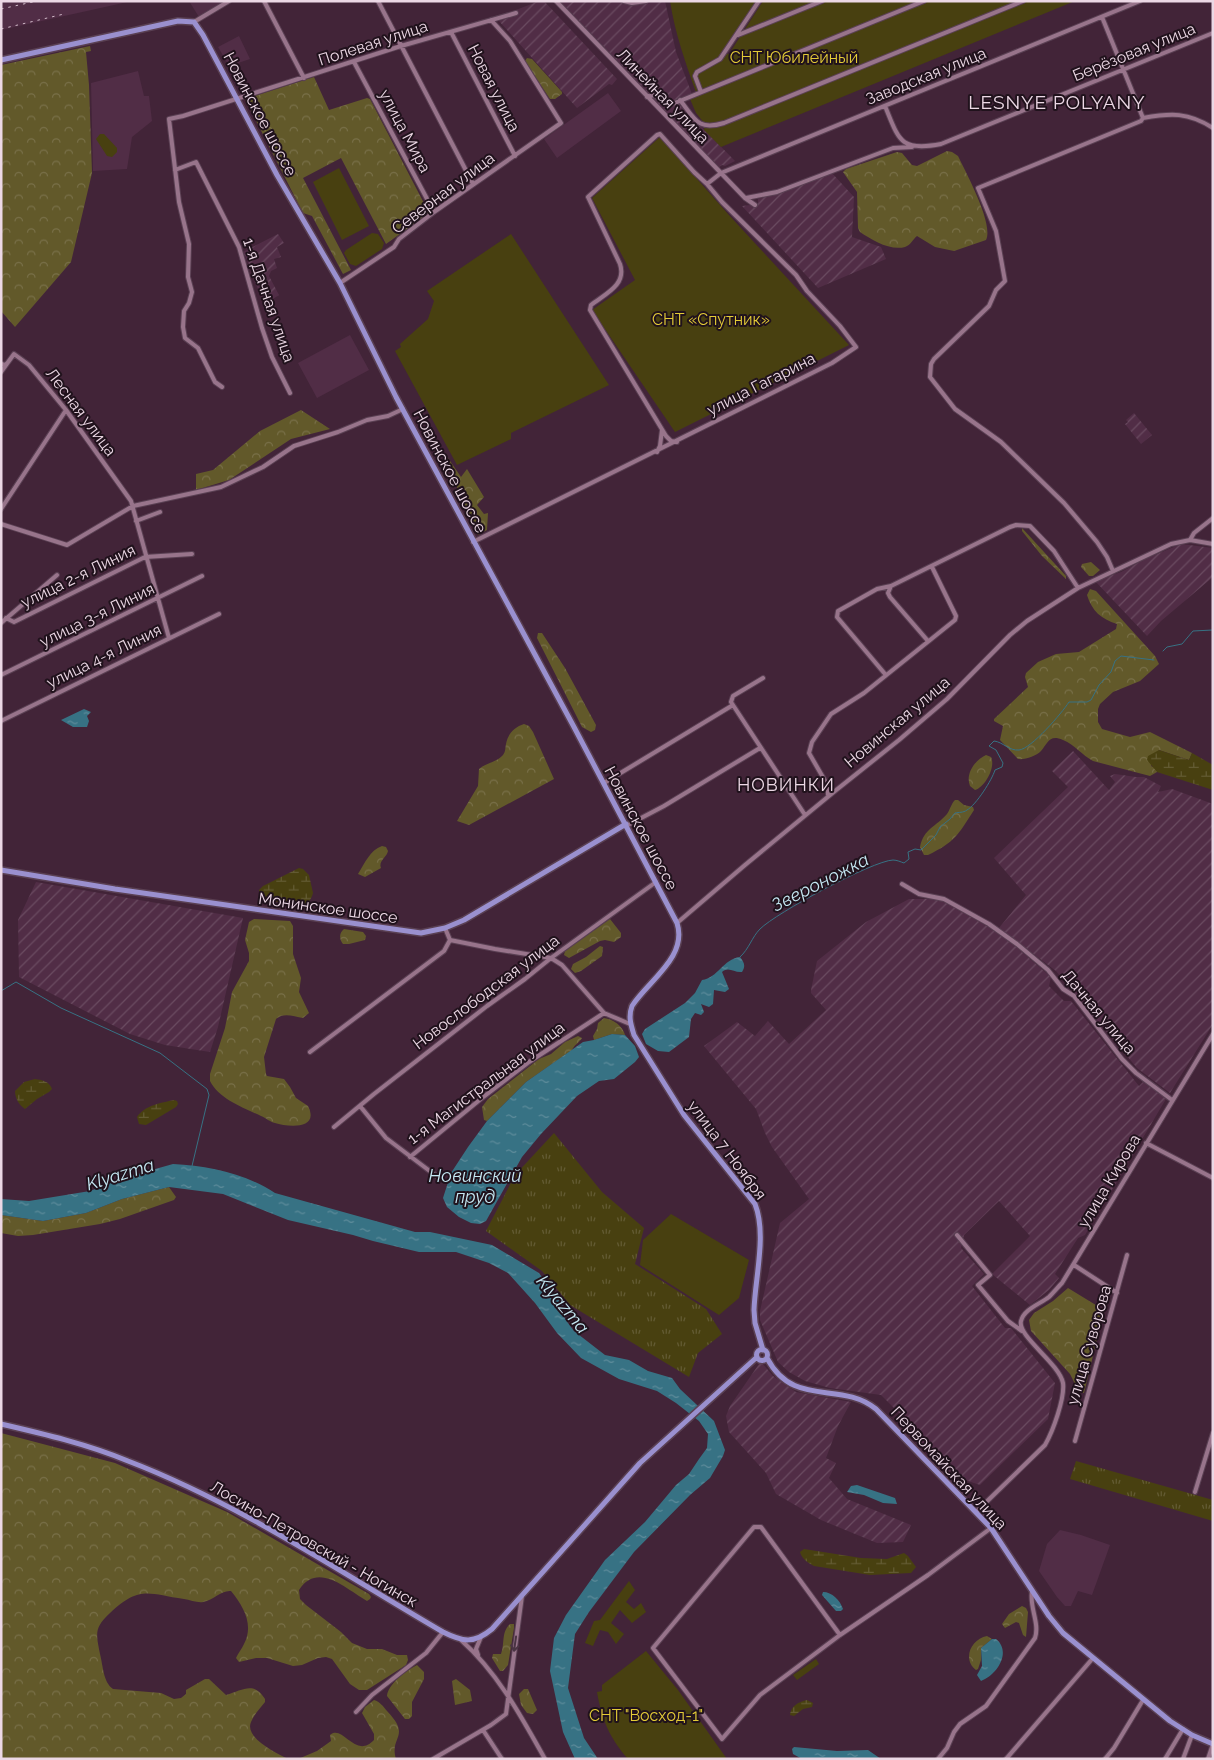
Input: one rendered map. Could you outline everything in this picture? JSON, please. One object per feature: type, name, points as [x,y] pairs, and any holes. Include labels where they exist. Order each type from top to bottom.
[{"type":"main road","points":[[1,60],[178,21],[194,21]]},
{"type":"main road","name":"Новинское шоссе","points":[[194,21],[208,43],[277,175],[340,283],[403,409],[604,783],[677,924],[678,946],[673,956],[632,1006],[630,1024]]},
{"type":"main road","name":"Монинское шоссе","points":[[1,870],[115,889],[411,932],[429,932],[464,920],[626,825]]},
{"type":"main road","name":"улица 7 Ноября","points":[[630,1024],[634,1035],[696,1132],[755,1204],[760,1227],[754,1310],[763,1350]]},
{"type":"main road","name":"Первомайская улица","points":[[761,1342],[769,1356],[772,1368]]},
{"type":"main road","points":[[461,1640],[481,1637],[492,1629],[640,1463],[670,1434],[710,1401],[757,1356],[758,1352],[763,1350]]},
{"type":"main road","name":"Первомайская улица","points":[[763,1350],[768,1354],[767,1358],[772,1368],[783,1379],[800,1388],[852,1397],[874,1407],[991,1528],[1057,1626],[1143,1700],[1183,1730],[1213,1744]]},
{"type":"main road","points":[[757,1356],[762,1360],[767,1358]]},
{"type":"main road","name":"Лосино-Петровский - Ногинск","points":[[1,1424],[103,1451],[164,1476],[270,1530],[444,1632],[461,1640]]},
{"type":"street","points":[[194,21],[230,1]]},
{"type":"street","points":[[264,1],[304,78]]},
{"type":"street","points":[[378,1],[473,184]]},
{"type":"street","name":"Линейная улица","points":[[556,1],[720,174],[755,205]]},
{"type":"street","points":[[625,1],[646,1]]},
{"type":"street","points":[[701,92],[696,72],[720,59],[738,35],[758,1]]},
{"type":"street","points":[[738,35],[822,1]]},
{"type":"street","points":[[647,97],[654,95],[668,105],[924,1]]},
{"type":"street","points":[[680,100],[697,121],[704,126],[711,127],[1023,1]]},
{"type":"street","name":"Заводская улица","points":[[707,184],[720,174],[1140,1]]},
{"type":"street","name":"Полевая улица","points":[[175,170],[169,119],[304,78],[400,46],[516,13]]},
{"type":"street","points":[[1102,17],[1143,118]]},
{"type":"street","name":"Северная улица","points":[[340,283],[394,247],[399,239],[434,212],[561,122],[510,41],[491,20]]},
{"type":"street","name":"Новая улица","points":[[451,32],[515,156]]},
{"type":"street","name":"Берёзовая улица","points":[[745,198],[777,192],[893,148],[929,146],[954,139],[1213,33]]},
{"type":"street","name":"улица Мира","points":[[354,62],[434,212]]},
{"type":"street","points":[[886,106],[898,135],[906,144],[915,147]]},
{"type":"street","points":[[1113,571],[1107,557],[1097,542],[1064,503],[1001,442],[955,409],[930,377],[931,364],[989,306],[996,290],[1004,281],[996,231],[978,188],[1141,121],[1143,118],[1168,114],[1182,115],[1195,118],[1213,128]]},
{"type":"street","points":[[677,442],[671,441],[662,430],[590,310],[591,305],[618,283],[622,274],[620,264],[588,197],[657,135],[662,136],[707,184]]},
{"type":"street","name":"1-я Дачная улица","points":[[175,170],[196,162],[239,247],[272,357],[290,393]]},
{"type":"street","points":[[175,170],[179,202],[189,244],[188,277],[192,292],[189,303],[184,311],[183,327],[185,338],[198,348],[215,382],[222,388]]},
{"type":"street","name":"улица Гагарина","points":[[474,542],[832,363],[856,347],[840,326],[806,291],[796,275],[722,202],[707,184]]},
{"type":"street","name":"Лесная улица","points":[[4,364],[14,354],[29,365],[66,410],[133,506]]},
{"type":"street","points":[[1,372],[4,364]]},
{"type":"street","points":[[1,524],[67,545],[133,506],[221,488],[264,467],[294,446],[338,432],[366,420],[388,416],[403,409]]},
{"type":"street","points":[[1,509],[66,410]]},
{"type":"street","points":[[656,452],[660,446],[662,430]]},
{"type":"street","points":[[133,506],[169,638]]},
{"type":"street","points":[[136,520],[160,512]]},
{"type":"street","points":[[1213,518],[1194,533],[1190,540],[1213,544]]},
{"type":"street","points":[[885,674],[837,617],[840,610],[877,589],[891,586],[932,567],[1010,527],[1016,525],[1030,526],[1054,551],[1078,588]]},
{"type":"street","name":"Новинская улица","points":[[677,924],[805,815],[947,699],[1017,628],[1078,588],[1171,544],[1190,540]]},
{"type":"street","name":"улица 2-я Линия","points":[[6,618],[14,622],[146,556],[192,554]]},
{"type":"street","points":[[838,788],[833,789],[828,786],[810,757],[812,742],[831,714],[859,697],[956,618],[932,567]]},
{"type":"street","points":[[1,623],[57,574]]},
{"type":"street","name":"улица 3-я Линия","points":[[1,675],[202,576]]},
{"type":"street","points":[[891,586],[888,593],[890,597],[928,641]]},
{"type":"street","name":"улица 4-я Линия","points":[[1,721],[219,614]]},
{"type":"street","points":[[763,678],[733,696],[731,702],[805,815]]},
{"type":"street","points":[[604,783],[733,705]]},
{"type":"street","points":[[626,825],[664,806],[760,748]]},
{"type":"street","points":[[828,786],[828,796]]},
{"type":"street","name":"Новослободская улица","points":[[334,1127],[480,1012],[656,882]]},
{"type":"street","name":"Дачная улица","points":[[902,884],[918,894],[944,899],[988,924],[1018,944],[1048,970],[1063,989],[1074,996],[1122,1059],[1172,1100]]},
{"type":"street","points":[[445,928],[450,940],[454,942],[551,958],[562,965],[604,1013],[630,1024]]},
{"type":"street","points":[[310,1052],[435,958],[444,950],[450,940]]},
{"type":"street","name":"1-я Магистральная улица","points":[[410,1157],[529,1062],[604,1013]]},
{"type":"street","name":"улица Кирова","points":[[1022,1331],[1020,1322],[1025,1313],[1062,1283],[1213,1034]]},
{"type":"street","points":[[360,1106],[386,1138],[439,1178]]},
{"type":"street","points":[[1146,1144],[1213,1178]]},
{"type":"street","points":[[957,1236],[990,1274],[978,1285],[1008,1321],[1022,1331],[1057,1369],[1063,1385],[1060,1403],[1045,1445],[976,1512]]},
{"type":"street","name":"улица Суворова","points":[[1074,1441],[1127,1255]]},
{"type":"street","points":[[1074,1264],[1117,1293]]},
{"type":"street","points":[[1195,1492],[1213,1433]]},
{"type":"street","points":[[840,1635],[761,1527],[754,1527],[653,1648],[722,1739],[760,1696],[840,1635],[928,1575],[991,1528]]},
{"type":"street","points":[[938,1759],[947,1748],[960,1724],[986,1706],[1035,1638],[1037,1630],[1031,1602],[1033,1590]]},
{"type":"street","points":[[433,1759],[483,1730],[506,1714],[522,1596]]},
{"type":"street","points":[[356,1712],[372,1695],[426,1653],[444,1632]]},
{"type":"street","points":[[479,1657],[476,1649],[481,1637]]},
{"type":"street","points":[[461,1640],[479,1657],[509,1695],[544,1759]]},
{"type":"street","points":[[1006,1759],[1093,1658]]},
{"type":"street","points":[[1105,1759],[1114,1748],[1143,1700]]},
{"type":"street","points":[[483,1730],[502,1759]]},
{"type":"street","points":[[1165,1759],[1183,1730]]},
{"type":"street","points":[[1183,1759],[1192,1735]]},
{"type":"street","points":[[1208,1759],[1213,1744]]},
{"type":"shaded area","points":[[1,1],[132,1],[1,30]]},
{"type":"shaded area","points":[[189,1],[227,1],[199,17]]},
{"type":"shaded area","points":[[539,1],[544,1],[617,79],[612,85],[609,84],[577,108],[499,21],[517,15],[516,10]]},
{"type":"shaded area","points":[[560,1],[665,1],[676,52],[692,94],[675,100],[735,161],[719,167],[650,98],[629,73]]},
{"type":"shaded area","points":[[239,36],[250,59],[229,66],[218,47]]},
{"type":"shaded area","points":[[138,71],[144,96],[149,96],[152,121],[132,137],[127,169],[93,171],[91,83]]},
{"type":"shaded area","points":[[608,93],[621,111],[557,158],[544,139]]},
{"type":"shaded area","points":[[831,172],[854,197],[852,237],[881,247],[886,259],[818,288],[742,206],[758,204],[758,199]]},
{"type":"shaded area","points":[[278,234],[284,243],[277,247],[281,257],[274,259],[277,268],[271,271],[269,276],[279,295],[265,304],[252,276],[254,274],[243,252]]},
{"type":"shaded area","points":[[350,335],[369,370],[317,398],[298,363]]},
{"type":"shaded area","points":[[1134,413],[1152,435],[1141,444],[1125,424],[1128,422],[1126,420]]},
{"type":"shaded area","points":[[1181,544],[1213,548],[1213,577],[1161,621],[1147,636],[1095,581],[1121,572],[1145,559]]},
{"type":"shaded area","points":[[1073,751],[1109,790],[1115,782],[1110,776],[1115,774],[1144,777],[1161,786],[1158,792],[1172,789],[1213,804],[1213,1024],[1170,1093],[1137,1068],[1056,971],[999,928],[1026,895],[994,858],[1068,787],[1052,771]]},
{"type":"shaded area","points":[[36,882],[243,918],[218,1027],[210,1052],[165,1045],[130,1034],[19,977],[18,920]]},
{"type":"shaded area","points":[[909,899],[939,899],[987,926],[1021,950],[1051,977],[1049,986],[1064,1001],[1071,1001],[1139,1086],[1143,1082],[1166,1099],[1085,1235],[1078,1238],[1055,1274],[1059,1278],[1049,1290],[1030,1305],[992,1274],[1030,1236],[999,1201],[964,1235],[961,1248],[984,1274],[972,1286],[1005,1328],[1011,1328],[1055,1383],[1048,1419],[980,1485],[953,1476],[911,1432],[915,1429],[881,1395],[830,1388],[805,1381],[789,1372],[778,1362],[760,1320],[760,1311],[780,1223],[809,1199],[772,1147],[756,1109],[704,1046],[737,1022],[755,1036],[768,1021],[789,1044],[826,1010],[811,993],[817,961],[866,922]]},
{"type":"shaded area","points":[[762,1363],[773,1376],[796,1392],[851,1402],[838,1426],[826,1458],[836,1463],[829,1478],[847,1499],[911,1525],[903,1542],[877,1543],[821,1520],[776,1494],[766,1473],[729,1432],[726,1416],[730,1406],[759,1364]]},
{"type":"shaded area","points":[[1060,1530],[1110,1545],[1092,1595],[1078,1591],[1071,1606],[1065,1606],[1039,1571],[1047,1544]]},
{"type":"green space","name":"СНТ Юбилейный","points":[[670,1],[756,1],[721,53],[729,54],[763,1],[1075,1],[721,147],[704,130],[705,124],[696,113],[690,99],[697,95],[678,37]]},
{"type":"green space","points":[[90,46],[91,51],[86,52],[92,173],[71,262],[15,327],[1,311],[1,65]]},
{"type":"green space","points":[[527,58],[532,59],[562,94],[555,99],[550,99],[525,61]]},
{"type":"green space","points":[[314,77],[329,110],[367,98],[370,99],[429,213],[386,244],[341,158],[303,178],[351,270],[343,274],[312,216],[303,213],[245,99]]},
{"type":"green space","points":[[100,134],[104,134],[117,148],[117,152],[112,157],[107,156],[96,139]]},
{"type":"green space","name":"СНТ «Спутник»","points":[[660,137],[849,345],[675,432],[592,310],[635,280],[592,198]]},
{"type":"green space","points":[[947,151],[958,156],[978,198],[986,223],[986,240],[954,251],[935,247],[917,236],[907,246],[899,248],[887,246],[860,232],[858,228],[857,192],[843,172],[846,169],[897,152],[902,153],[912,165],[917,166]]},
{"type":"green space","points":[[339,168],[369,226],[342,240],[313,182]]},
{"type":"green space","points":[[372,233],[378,234],[384,243],[382,249],[356,266],[350,264],[344,253],[346,250]]},
{"type":"green space","points":[[511,234],[609,385],[511,433],[511,439],[457,465],[395,351],[401,347],[400,344],[428,319],[434,301],[427,291]]},
{"type":"green space","points":[[301,410],[330,429],[291,439],[229,480],[196,490],[196,474],[213,470],[260,431]]},
{"type":"green space","points":[[444,452],[461,477],[467,469],[484,497],[477,505],[484,514],[488,513],[487,530],[478,535],[461,500],[463,496],[458,490]]},
{"type":"green space","points":[[1022,528],[1066,576],[1066,579],[1042,556],[1022,531]]},
{"type":"green space","points":[[1091,562],[1100,570],[1093,576],[1089,576],[1081,567],[1082,564]]},
{"type":"green space","points":[[1090,589],[1096,591],[1155,656],[1159,664],[1140,681],[1113,692],[1100,704],[1098,722],[1102,729],[1130,737],[1150,732],[1192,753],[1189,760],[1159,750],[1151,766],[1157,772],[1150,776],[1093,761],[1058,738],[1049,740],[1041,751],[1036,754],[1021,759],[1018,759],[1000,740],[1003,726],[994,721],[994,719],[1028,687],[1025,677],[1026,673],[1038,662],[1056,654],[1079,652],[1116,629],[1117,624],[1106,620],[1094,610],[1087,595]]},
{"type":"green space","points":[[538,633],[542,633],[565,668],[596,725],[595,730],[591,732],[582,727],[537,638]]},
{"type":"green space","points":[[524,724],[529,726],[533,732],[554,779],[469,825],[457,821],[478,786],[479,769],[503,755],[510,734]]},
{"type":"green space","points":[[1159,750],[1189,760],[1192,753],[1213,765],[1213,790],[1157,772],[1147,760],[1148,756]]},
{"type":"green space","points":[[986,755],[991,757],[991,771],[986,781],[975,790],[970,786],[970,772],[978,760]]},
{"type":"green space","points":[[955,800],[973,807],[974,810],[960,832],[950,842],[928,855],[924,855],[920,847],[924,836],[947,814]]},
{"type":"green space","points":[[382,846],[386,847],[388,851],[381,863],[381,868],[365,877],[358,874],[371,854]]},
{"type":"green space","points":[[299,868],[309,875],[313,893],[307,903],[283,903],[260,896],[259,890],[263,886]]},
{"type":"green space","points":[[254,919],[290,921],[293,926],[293,954],[301,978],[299,992],[309,1013],[303,1018],[286,1015],[276,1019],[264,1057],[267,1076],[284,1079],[296,1098],[308,1106],[311,1114],[310,1119],[301,1125],[294,1126],[271,1122],[226,1098],[219,1093],[210,1081],[210,1074],[225,1028],[232,992],[249,961],[245,940],[249,922]]},
{"type":"green space","points":[[610,919],[621,933],[621,937],[614,942],[600,941],[569,958],[564,955],[565,951]]},
{"type":"green space","points":[[344,929],[363,932],[366,936],[365,940],[343,944],[340,936]]},
{"type":"green space","points":[[600,946],[603,947],[602,956],[581,971],[575,973],[571,969],[573,964]]},
{"type":"green space","points":[[604,1018],[617,1024],[625,1035],[612,1034],[594,1040],[593,1036],[598,1023]]},
{"type":"green space","points":[[578,1036],[582,1038],[572,1050],[526,1082],[487,1121],[484,1120],[482,1107],[488,1099],[539,1059],[551,1054],[565,1042]]},
{"type":"green space","points":[[35,1079],[43,1080],[52,1089],[25,1109],[18,1101],[15,1091],[24,1082]]},
{"type":"green space","points":[[174,1100],[178,1104],[176,1107],[146,1125],[139,1124],[137,1117],[144,1110],[154,1105]]},
{"type":"green space","points":[[554,1133],[602,1192],[644,1228],[635,1264],[706,1309],[722,1334],[698,1353],[689,1377],[570,1305],[542,1271],[486,1231],[515,1175]]},
{"type":"green space","points":[[169,1187],[176,1197],[174,1200],[120,1219],[33,1235],[18,1236],[1,1233],[1,1215],[43,1221],[86,1213],[122,1199]]},
{"type":"green space","points":[[671,1214],[749,1260],[739,1298],[719,1315],[640,1265],[643,1240]]},
{"type":"green space","points":[[1068,1288],[1104,1310],[1084,1393],[1073,1390],[1074,1382],[1070,1374],[1031,1331],[1029,1320],[1034,1313],[1053,1301]]},
{"type":"green space","points":[[1,1433],[115,1463],[227,1512],[369,1594],[371,1597],[367,1601],[332,1580],[323,1578],[315,1578],[307,1582],[299,1590],[300,1599],[306,1605],[352,1643],[367,1649],[382,1649],[397,1655],[407,1655],[406,1665],[367,1690],[359,1690],[350,1684],[332,1659],[326,1657],[293,1666],[267,1658],[256,1658],[239,1662],[236,1658],[247,1637],[248,1623],[240,1603],[231,1591],[201,1602],[153,1594],[137,1595],[120,1604],[105,1618],[99,1627],[97,1636],[99,1647],[104,1673],[110,1686],[113,1689],[161,1693],[174,1699],[181,1698],[186,1694],[186,1690],[205,1679],[209,1679],[226,1695],[248,1688],[257,1690],[265,1699],[265,1702],[251,1722],[252,1734],[270,1749],[288,1759],[1,1759]]},
{"type":"green space","points":[[1076,1461],[1213,1500],[1213,1521],[1070,1479]]},
{"type":"green space","points":[[804,1549],[861,1558],[887,1559],[904,1553],[916,1567],[911,1573],[870,1575],[814,1566],[802,1557],[800,1552]]},
{"type":"green space","points":[[629,1581],[635,1590],[626,1602],[634,1609],[641,1603],[646,1612],[632,1623],[620,1610],[611,1623],[624,1634],[616,1644],[608,1632],[600,1630],[593,1646],[585,1643],[594,1621],[600,1620]]},
{"type":"green space","points":[[1022,1606],[1028,1612],[1026,1637],[1023,1635],[1019,1623],[1016,1622],[1005,1628],[1002,1624],[1009,1614]]},
{"type":"green space","points":[[510,1624],[514,1624],[514,1628],[508,1665],[503,1671],[500,1671],[492,1658],[493,1654],[501,1654],[504,1634]]},
{"type":"green space","points":[[987,1636],[992,1639],[981,1648],[981,1660],[976,1670],[970,1660],[970,1650],[977,1641]]},
{"type":"green space","name":"СНТ \"Восход-1\"","points":[[646,1651],[678,1690],[727,1759],[628,1759],[621,1751],[607,1728],[597,1692],[602,1691],[602,1685]]},
{"type":"green space","points":[[816,1659],[819,1664],[797,1680],[793,1675]]},
{"type":"green space","points":[[417,1665],[424,1672],[424,1679],[412,1702],[412,1716],[409,1719],[405,1719],[387,1696],[388,1691],[394,1682]]},
{"type":"green space","points":[[456,1679],[470,1690],[472,1701],[455,1705],[452,1681]]},
{"type":"green space","points":[[524,1689],[528,1689],[537,1710],[533,1714],[527,1713],[521,1705],[519,1694]]},
{"type":"green space","points":[[374,1700],[383,1706],[398,1726],[399,1732],[395,1745],[396,1759],[298,1759],[317,1751],[331,1741],[330,1735],[335,1733],[361,1746],[367,1745],[374,1740],[374,1734],[362,1713],[365,1707]]},
{"type":"green space","points":[[807,1700],[813,1703],[812,1707],[803,1709],[794,1716],[790,1715],[796,1705]]},
{"type":"water","points":[[84,709],[91,712],[87,716],[89,721],[87,727],[73,727],[61,720]]},
{"type":"water","points":[[740,957],[744,964],[742,972],[725,970],[722,972],[729,989],[725,992],[714,990],[713,1004],[709,1007],[701,1004],[704,1012],[701,1015],[695,1013],[691,1019],[689,1037],[669,1052],[658,1051],[646,1044],[642,1034],[645,1029],[685,1003],[695,993],[702,980],[708,979],[729,961]]},
{"type":"water","name":"Новинский пруд","points":[[612,1034],[625,1035],[635,1046],[639,1057],[614,1079],[599,1081],[577,1096],[541,1134],[522,1157],[486,1221],[480,1224],[471,1223],[459,1217],[447,1207],[443,1198],[451,1173],[487,1121],[526,1082],[583,1042]]},
{"type":"water","points":[[173,1164],[226,1172],[251,1180],[275,1193],[415,1232],[430,1232],[492,1245],[539,1273],[563,1306],[565,1319],[574,1331],[605,1355],[629,1360],[648,1371],[672,1378],[680,1389],[714,1421],[725,1450],[710,1478],[690,1495],[634,1552],[575,1634],[568,1688],[584,1738],[598,1759],[575,1759],[563,1732],[550,1671],[554,1638],[566,1615],[605,1560],[645,1522],[676,1485],[689,1474],[707,1448],[708,1434],[699,1421],[657,1391],[619,1379],[581,1358],[557,1333],[535,1303],[508,1273],[489,1263],[456,1252],[419,1252],[288,1220],[223,1194],[169,1187],[122,1199],[86,1213],[43,1221],[1,1215],[1,1199],[29,1201],[90,1191],[127,1177]]},
{"type":"water","points":[[857,1485],[895,1498],[897,1504],[883,1503],[864,1495],[847,1492],[851,1486]]},
{"type":"water","points":[[823,1592],[830,1593],[835,1597],[843,1609],[836,1611],[822,1595]]},
{"type":"water","points":[[992,1639],[996,1639],[1001,1644],[1003,1656],[997,1669],[981,1681],[977,1675],[982,1666],[981,1648]]},
{"type":"water","points":[[794,1747],[837,1751],[868,1750],[881,1759],[802,1759],[793,1754],[792,1749]]},
{"type":"waterway","name":"Звероножка","points":[[1163,651],[1167,647],[1182,644],[1193,631],[1213,630]]},
{"type":"waterway","name":"Звероножка","points":[[740,957],[760,929],[769,921],[846,878],[893,860],[904,863],[909,859],[908,852],[915,849],[921,850],[936,835],[940,827],[955,813],[964,812],[975,803],[991,780],[995,770],[1002,767],[1003,763],[996,750],[989,746],[994,741],[1015,750],[1024,748],[1046,730],[1069,702],[1087,702],[1091,700],[1099,685],[1111,672],[1115,661],[1121,656],[1154,660]]},
{"type":"waterway","points":[[1,991],[16,982],[61,1008],[160,1053],[207,1089],[209,1095],[192,1166]]},
{"type":"railway","points":[[1,9],[37,1]]},
{"type":"railway","points":[[1,29],[64,14]]},
{"type":"district","name":"LESNYE POLYANY","points":[[1057,102]]},
{"type":"district","name":"НОВИНКИ","points":[[786,784]]},
{"type":"water label","name":"Klyazma","points":[[120,1174]]},
{"type":"water label","name":"Klyazma","points":[[563,1304]]}]
